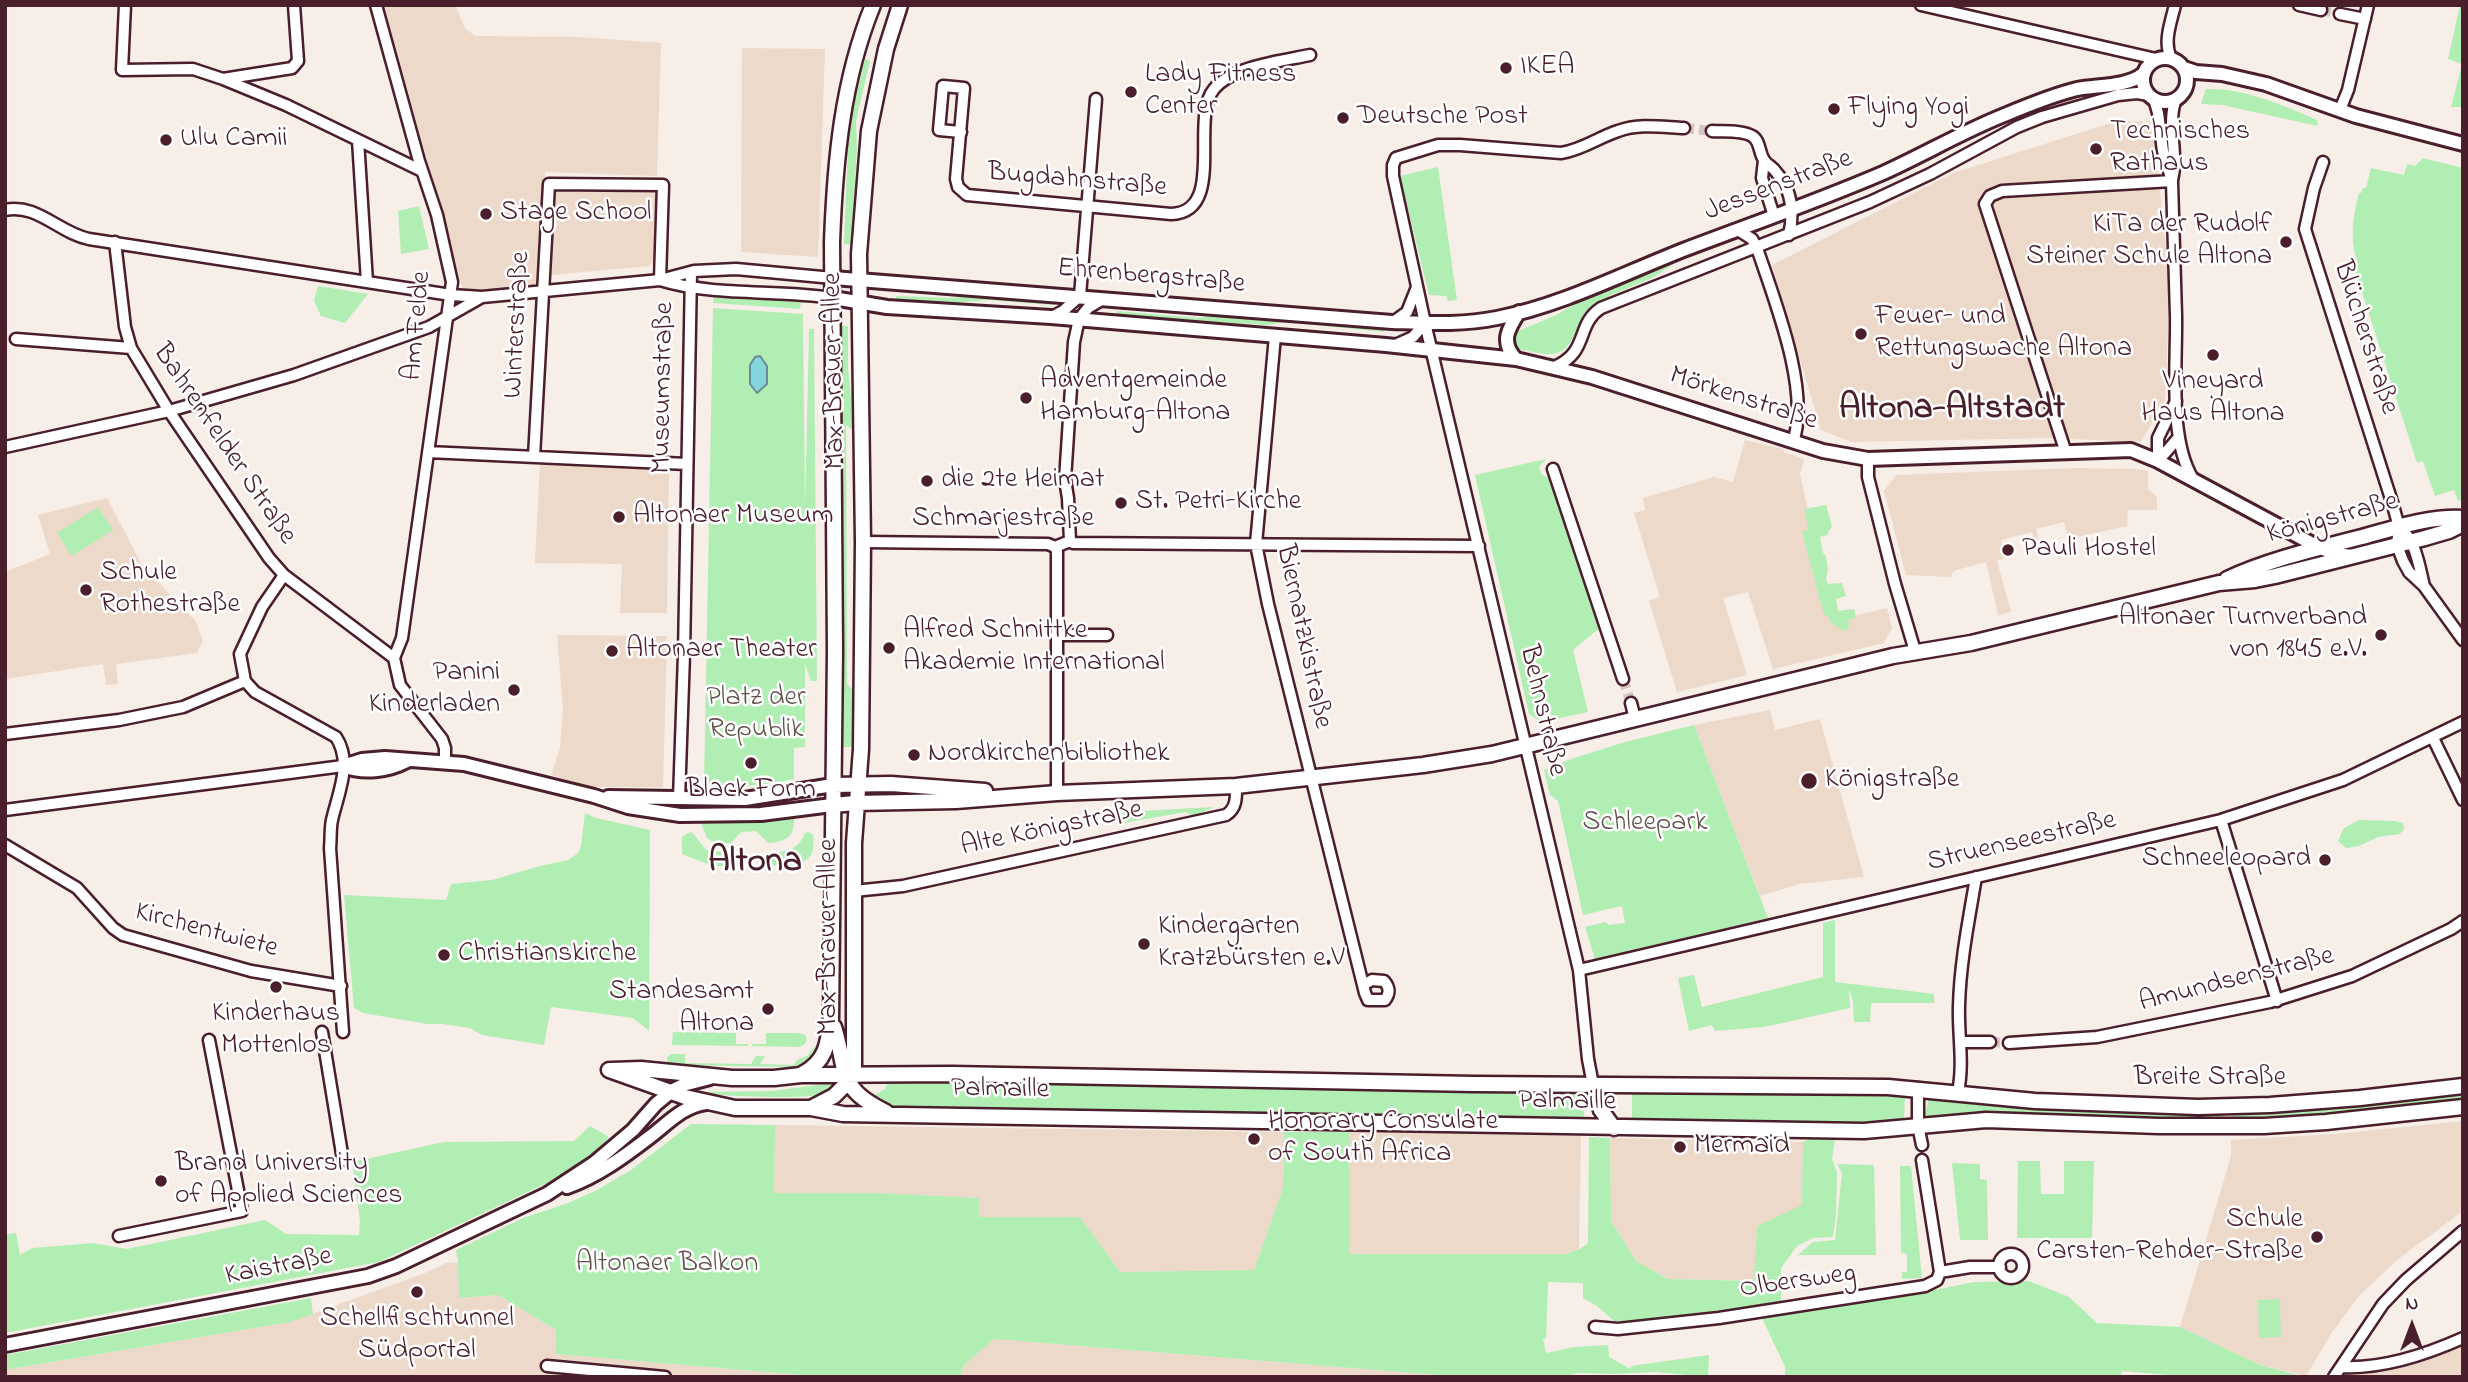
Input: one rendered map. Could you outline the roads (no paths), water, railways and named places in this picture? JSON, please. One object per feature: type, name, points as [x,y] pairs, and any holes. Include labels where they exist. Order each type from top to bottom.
[{"type":"main road","name":"Max-Brauer-Allee","points":[[801,1075],[817,1065],[826,1052],[831,1019],[835,664],[835,177],[839,136],[858,46],[873,5]]},
{"type":"main road","name":"Max-Brauer-Allee","points":[[849,1078],[856,803],[859,784],[863,542],[859,254],[869,131],[886,49],[900,5]]},
{"type":"main road","name":"Königstraße","points":[[2219,583],[2252,567],[2320,548],[2432,519],[2463,518]]},
{"type":"main road","name":"Königstraße","points":[[856,803],[956,801],[1028,794],[1236,786],[1423,765],[1525,746],[1916,651],[1981,640],[2219,583],[2255,580],[2449,531],[2463,524]]},
{"type":"main road","name":"Königstraße","points":[[859,784],[1028,794]]},
{"type":"main road","points":[[833,785],[859,784]]},
{"type":"main road","points":[[832,805],[856,803]]},
{"type":"main road","name":"Max-Brauer-Allee","points":[[831,1019],[849,1078]]},
{"type":"main road","name":"Palmaille","points":[[1958,1092],[1918,1088],[951,1074],[849,1078],[801,1075],[712,1078],[641,1069],[609,1070],[669,1093],[684,1091],[710,1102],[735,1108],[811,1108],[843,1114],[1864,1131],[1986,1120]]},
{"type":"main road","points":[[811,1108],[828,1100],[849,1078],[871,1105],[891,1114]]},
{"type":"main road","points":[[1593,1085],[1601,1110],[1614,1128]]},
{"type":"main road","name":"Breite Straße","points":[[1958,1092],[2035,1101],[2227,1107],[2360,1098],[2463,1086]]},
{"type":"main road","name":"Breite Straße","points":[[1986,1120],[2227,1127],[2326,1122],[2463,1107]]},
{"type":"street","points":[[125,5],[122,70],[193,69],[223,79],[286,105],[422,171]]},
{"type":"street","points":[[223,79],[292,68],[298,61],[294,5]]},
{"type":"street","name":"Am Felde","points":[[376,5],[452,274],[402,638],[394,658]]},
{"type":"street","points":[[1921,5],[2156,59],[2171,58]]},
{"type":"street","points":[[2175,5],[2168,49],[2171,58],[2184,68],[2266,84],[2340,110],[2463,144]]},
{"type":"street","points":[[2299,5],[2321,10]]},
{"type":"street","points":[[2340,110],[2347,96],[2368,5]]},
{"type":"street","points":[[2340,14],[2365,19]]},
{"type":"street","name":"Bugdahnstraße","points":[[961,132],[939,130],[943,86],[964,88],[961,132],[956,179],[958,187],[967,195],[1171,214],[1188,210],[1201,192],[1207,108],[1213,90],[1232,77],[1257,66],[1310,55]]},
{"type":"street","points":[[2156,59],[2147,66],[2143,74],[2143,86],[2158,113],[2163,152],[2172,181],[2176,400],[2182,457],[2193,479]]},
{"type":"street","points":[[2151,97],[2162,102],[2176,99],[2183,93],[2187,85],[2184,68]]},
{"type":"street","name":"Jessenstraße","points":[[1425,323],[1466,322],[1520,312],[1566,297],[1905,163],[2000,117],[2075,90],[2127,81],[2143,74]]},
{"type":"street","name":"Jessenstraße","points":[[1554,367],[1573,356],[1590,319],[1601,308],[1900,189],[2017,127],[2042,117],[2118,95],[2137,93],[2151,97]]},
{"type":"street","points":[[1051,317],[1070,306],[1080,296],[1096,99]]},
{"type":"street","points":[[2172,181],[2176,166],[2172,117],[2176,99]]},
{"type":"street","name":"Behnstraße","points":[[1593,1085],[1579,970],[1425,323],[1393,176],[1393,165],[1396,158],[1429,147],[1449,145],[1561,153],[1629,128],[1684,128]]},
{"type":"street","points":[[1713,131],[1753,136],[1764,160],[1777,173],[1792,209],[1789,235]]},
{"type":"street","points":[[358,139],[367,282]]},
{"type":"street","points":[[1764,160],[1762,178],[1774,216]]},
{"type":"street","name":"Blücherstraße","points":[[2323,162],[2305,229],[2399,527]]},
{"type":"street","points":[[2066,453],[1985,204],[1990,195],[2002,191],[2172,181]]},
{"type":"street","name":"Winterstraße","points":[[534,457],[549,184],[663,185]]},
{"type":"street","name":"Museumstraße","points":[[660,279],[663,185]]},
{"type":"street","points":[[5,210],[27,209],[71,234],[451,295],[482,297],[736,269],[833,278]]},
{"type":"street","points":[[1738,230],[1752,239],[1757,248],[1794,368],[1798,417],[1793,442]]},
{"type":"street","name":"Bahrenfelder Straße","points":[[115,242],[125,327],[131,348],[169,411],[269,558],[284,575],[394,658]]},
{"type":"street","name":"Museumstraße","points":[[679,799],[691,272]]},
{"type":"street","name":"Ehrenbergstraße","points":[[833,278],[1425,323]]},
{"type":"street","points":[[660,279],[690,287],[802,293],[833,298]]},
{"type":"street","points":[[1392,322],[1407,312],[1418,287]]},
{"type":"street","points":[[5,447],[169,411],[303,372],[417,332],[482,297]]},
{"type":"street","name":"Ehrenbergstraße","points":[[833,298],[859,303],[1432,349]]},
{"type":"street","points":[[1070,541],[1065,480],[1074,342],[1079,320],[1088,308],[1105,299]]},
{"type":"street","points":[[1516,359],[1508,349],[1506,337],[1509,327],[1520,312]]},
{"type":"street","points":[[1393,345],[1413,337],[1425,323]]},
{"type":"street","name":"Biernatzkistraße","points":[[1275,336],[1256,544],[1268,604],[1363,985]]},
{"type":"street","points":[[16,339],[131,348]]},
{"type":"street","name":"Mörkenstraße","points":[[1432,349],[1516,359],[1554,367],[1844,456],[1868,459],[2131,450],[2193,479],[2320,548],[2336,554],[2354,556]]},
{"type":"street","points":[[2158,461],[2158,438],[2176,400]]},
{"type":"street","points":[[2158,461],[2179,437]]},
{"type":"street","points":[[428,452],[687,464]]},
{"type":"street","points":[[1868,459],[1868,477],[1895,584],[1916,651]]},
{"type":"street","points":[[1553,469],[1623,679]]},
{"type":"street","points":[[2399,527],[2409,572],[2424,586]]},
{"type":"street","name":"Schmarjestraße","points":[[863,542],[1048,544],[1055,547],[1070,541],[1073,544],[1479,546]]},
{"type":"street","points":[[2404,543],[2424,586],[2463,640]]},
{"type":"street","points":[[1055,547],[1057,793]]},
{"type":"street","points":[[284,575],[262,607],[240,654],[245,681],[255,692],[336,737],[343,753],[341,791],[332,820],[330,848],[343,1032]]},
{"type":"street","points":[[1056,635],[1107,635]]},
{"type":"street","points":[[394,658],[400,685],[442,739],[445,748],[444,762]]},
{"type":"street","points":[[5,734],[119,720],[183,707],[245,681]]},
{"type":"street","points":[[1631,703],[1635,719]]},
{"type":"street","name":"Struenseestraße","points":[[1579,970],[2221,820],[2343,780],[2463,722]]},
{"type":"street","points":[[2433,738],[2463,800]]},
{"type":"street","points":[[5,810],[343,766],[353,770],[370,771],[398,766],[408,761],[480,767],[628,807],[680,815],[761,814],[832,805]]},
{"type":"street","points":[[594,796],[745,799],[833,785]]},
{"type":"street","name":"Alte Königstraße","points":[[854,891],[903,886],[1226,815],[1232,811],[1236,802],[1236,786]]},
{"type":"street","points":[[2221,820],[2277,1001]]},
{"type":"street","name":"Kirchentwiete","points":[[5,845],[77,888],[113,928],[123,935],[251,971],[341,986]]},
{"type":"street","points":[[1958,1092],[1962,1074],[1958,1010],[1960,979],[1976,877]]},
{"type":"street","name":"Amundsenstraße","points":[[2009,1043],[2097,1037],[2277,1001],[2352,976],[2451,929],[2463,920]]},
{"type":"street","points":[[322,1032],[343,1160]]},
{"type":"street","points":[[119,1236],[242,1211],[209,1040]]},
{"type":"street","points":[[1961,1042],[1990,1042]]},
{"type":"street","name":"Palmaille","points":[[663,1071],[677,1077],[684,1091],[712,1078]]},
{"type":"street","points":[[1918,1088],[1918,1125],[1923,1145]]},
{"type":"street","name":"Kaistraße","points":[[678,1113],[684,1091]]},
{"type":"street","name":"Kaistraße","points":[[547,1194],[594,1163],[633,1130],[669,1093]]},
{"type":"street","name":"Kaistraße","points":[[5,1345],[368,1276],[396,1266],[547,1194],[579,1183],[605,1169],[678,1113],[710,1102]]},
{"type":"street","points":[[1923,1160],[1940,1272]]},
{"type":"street","points":[[2334,1377],[2383,1304],[2406,1280],[2463,1231]]},
{"type":"street","name":"Olbersweg","points":[[1595,1327],[1618,1329],[1719,1318],[1925,1286],[1937,1280],[1940,1272],[1970,1267],[2000,1267]]},
{"type":"street","points":[[2342,1367],[2366,1368],[2438,1349],[2463,1338]]},
{"type":"street","points":[[547,1366],[665,1377]]},
{"type":"water","points":[[760,356],[767,366],[767,384],[757,393],[750,384],[750,365],[755,357]]},
{"type":"tunnel","points":[[2321,10],[2340,14]]},
{"type":"tunnel","points":[[1684,128],[1712,131]]},
{"type":"tunnel","points":[[1623,679],[1631,703]]},
{"type":"tunnel","points":[[1990,1042],[2009,1043]]},
{"type":"place","name":"IKEA","points":[[1506,68]]},
{"type":"place","name":"Lady Fitness Center","points":[[1131,92]]},
{"type":"place","name":"Flying Yogi","points":[[1834,109]]},
{"type":"place","name":"Deutsche Post","points":[[1343,118]]},
{"type":"place","name":"Ulu Camii","points":[[166,140]]},
{"type":"place","name":"Technisches Rathaus","points":[[2096,149]]},
{"type":"place","name":"Stage School","points":[[486,214]]},
{"type":"place","name":"KiTa der Rudolf Steiner Schule Altona","points":[[2286,242]]},
{"type":"place","name":"Feuer- und Rettungswache Altona","points":[[1861,334]]},
{"type":"place","name":"Vineyard Haus Altona","points":[[2213,355]]},
{"type":"place","name":"Adventgemeinde Hamburg-Altona","points":[[1026,398]]},
{"type":"place","name":"die 2te Heimat","points":[[927,481]]},
{"type":"place","name":"St. Petri-Kirche","points":[[1121,503]]},
{"type":"place","name":"Altonaer Museum","points":[[619,517]]},
{"type":"place","name":"Pauli Hostel","points":[[2008,550]]},
{"type":"place","name":"Schule Rothestraße","points":[[86,590]]},
{"type":"place","name":"Altonaer Turnverband von 1845 e.V.","points":[[2381,635]]},
{"type":"place","name":"Alfred Schnittke Akademie International","points":[[889,648]]},
{"type":"place","name":"Altonaer Theater","points":[[612,651]]},
{"type":"place","name":"Panini Kinderladen","points":[[514,690]]},
{"type":"place","name":"Nordkirchenbibliothek","points":[[914,755]]},
{"type":"place","name":"Black Form","points":[[751,763]]},
{"type":"place","name":"Königstraße","points":[[1809,781]]},
{"type":"place","name":"Schneeleopard","points":[[2325,860]]},
{"type":"place","name":"Kindergarten Kratzbürsten e.V","points":[[1144,944]]},
{"type":"place","name":"Christianskirche","points":[[444,955]]},
{"type":"place","name":"Kinderhaus Mottenlos","points":[[276,987]]},
{"type":"place","name":"Standesamt Altona","points":[[768,1009]]},
{"type":"place","name":"Honorary Consulate of South Africa","points":[[1254,1139]]},
{"type":"place","name":"Mermaid","points":[[1680,1147]]},
{"type":"place","name":"Brand University of Applied Sciences","points":[[161,1181]]},
{"type":"place","name":"Schule Carsten-Rehder-Straße","points":[[2317,1237]]},
{"type":"place","name":"Schellfischtunnel Südportal","points":[[417,1292]]},
{"type":"district","name":"Altona-Altstadt","points":[[1952,411]]},
{"type":"district","name":"Altona","points":[[755,864]]},
{"type":"park label","name":"Platz der Republik","points":[[756,715]]},
{"type":"park label","name":"Schleepark","points":[[1645,824]]},
{"type":"park label","name":"Altonaer Balkon","points":[[667,1265]]}]
